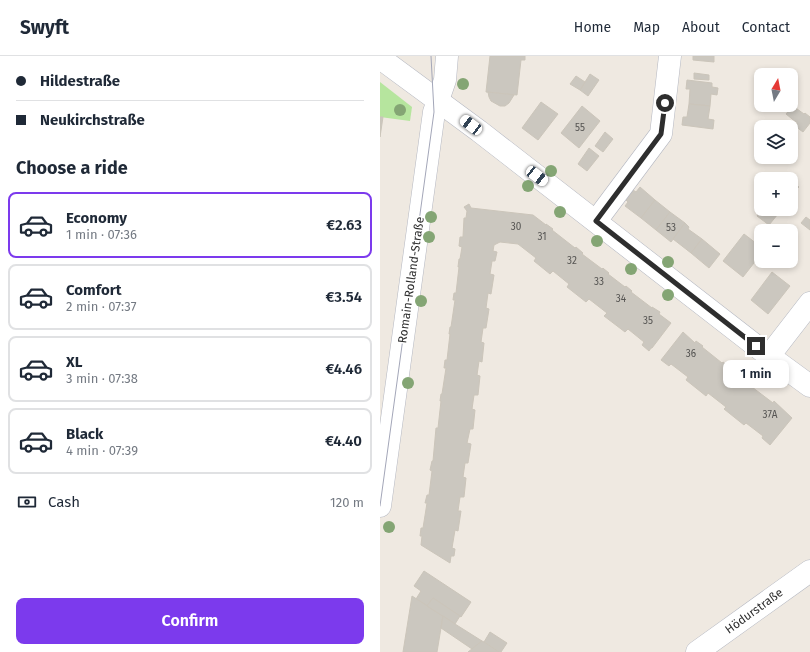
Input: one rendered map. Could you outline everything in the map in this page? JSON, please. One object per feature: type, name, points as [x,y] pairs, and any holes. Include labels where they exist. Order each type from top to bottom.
[{"type":"street","name":"Romain-Rolland-Straße","points":[[380,506],[384,446],[434,112],[444,80],[447,56]]},
{"type":"street","points":[[596,221],[661,134],[670,56]]},
{"type":"street","points":[[380,58],[438,100],[769,356],[810,386]]},
{"type":"street","points":[[769,356],[810,303]]},
{"type":"street","name":"Hödurstraße","points":[[698,652],[810,570]]},
{"type":"green space","points":[[380,82],[412,107],[410,121],[380,117]]},
{"type":"building","points":[[490,56],[525,56],[525,60],[521,60],[517,95],[486,92]]},
{"type":"building","points":[[693,56],[714,56],[714,62],[693,60]]},
{"type":"building","points":[[694,73],[709,75],[709,80],[694,79]]},
{"type":"building","points":[[590,74],[599,80],[588,96],[580,90]]},
{"type":"building","points":[[576,76],[585,82],[580,90],[570,84]]},
{"type":"building","points":[[687,80],[712,83],[712,87],[718,88],[717,95],[711,94],[710,106],[689,104],[690,89],[686,89]]},
{"type":"building","points":[[488,92],[514,95],[509,103],[505,106],[500,106],[491,101]]},
{"type":"building","points":[[541,102],[558,114],[538,140],[522,128]]},
{"type":"building","points":[[689,104],[710,106],[708,119],[714,120],[713,129],[682,125],[683,117],[687,117]]},
{"type":"building","points":[[582,106],[600,121],[579,148],[561,133]]},
{"type":"building","points":[[798,110],[810,117],[810,123],[803,132],[798,128],[798,120],[793,120],[786,114],[788,112],[798,112]]},
{"type":"building","points":[[380,117],[383,117],[380,137]]},
{"type":"building","points":[[605,132],[613,139],[603,152],[595,146]]},
{"type":"building","points":[[589,148],[599,156],[587,171],[578,164]]},
{"type":"building","points":[[640,187],[655,200],[641,218],[625,206],[628,202],[626,200],[633,190],[636,192]]},
{"type":"building","points":[[655,200],[670,212],[656,230],[641,218]]},
{"type":"building","points":[[469,204],[471,208],[533,215],[553,229],[552,230],[575,248],[576,247],[583,253],[582,254],[602,269],[603,268],[609,273],[608,274],[625,287],[626,286],[632,291],[631,292],[652,308],[660,312],[659,314],[671,323],[649,351],[642,345],[644,342],[628,329],[625,332],[604,316],[607,313],[589,299],[586,302],[567,287],[569,284],[553,271],[550,274],[534,261],[536,258],[518,244],[500,242],[494,245],[493,251],[497,252],[495,261],[492,261],[490,274],[494,275],[491,294],[488,293],[486,308],[489,309],[486,328],[483,328],[481,342],[484,343],[482,362],[479,361],[477,375],[480,376],[478,395],[474,395],[472,409],[475,410],[473,429],[470,429],[467,443],[471,444],[468,463],[465,463],[463,477],[466,478],[464,497],[460,497],[458,511],[461,511],[458,531],[455,530],[452,548],[455,549],[454,556],[451,556],[450,563],[421,545],[422,536],[420,536],[421,528],[423,528],[427,503],[425,503],[427,495],[429,495],[432,471],[430,470],[433,461],[436,428],[438,428],[440,401],[446,368],[444,368],[445,360],[447,360],[449,334],[455,300],[453,300],[454,293],[456,293],[459,259],[462,247],[459,246],[460,237],[463,237],[464,218],[466,218],[467,211],[464,207]]},
{"type":"building","points":[[670,212],[685,223],[671,242],[656,230]]},
{"type":"building","points":[[757,216],[776,216],[770,224]]},
{"type":"building","points":[[806,217],[810,220],[810,230],[801,223]]},
{"type":"building","points":[[685,223],[689,227],[688,229],[702,239],[691,253],[673,239]]},
{"type":"building","points":[[744,234],[754,242],[754,263],[743,277],[723,261]]},
{"type":"building","points":[[702,239],[720,254],[709,268],[691,253]]},
{"type":"building","points":[[772,272],[790,286],[768,314],[751,300]]},
{"type":"building","points":[[683,332],[695,343],[696,341],[722,363],[723,362],[730,367],[729,368],[773,403],[774,401],[792,418],[770,445],[762,438],[763,436],[746,423],[744,425],[724,409],[726,407],[708,393],[706,396],[686,380],[688,377],[671,364],[669,366],[661,360]]},
{"type":"building","points":[[424,571],[471,602],[461,617],[433,598],[427,606],[416,599],[421,591],[414,586]]},
{"type":"building","points":[[412,596],[443,616],[437,652],[403,652]]},
{"type":"building","points":[[433,598],[460,616],[455,624],[427,606]]},
{"type":"building","points":[[443,616],[482,641],[472,649],[441,628]]},
{"type":"building","points":[[490,632],[507,643],[501,652],[484,642]]},
{"type":"building","points":[[482,641],[484,642],[499,652],[468,652]]},
{"type":"tram line","points":[[380,506],[434,112],[431,56]]},
{"type":"route","points":[[665,103],[661,134],[596,221],[756,346]]}]
